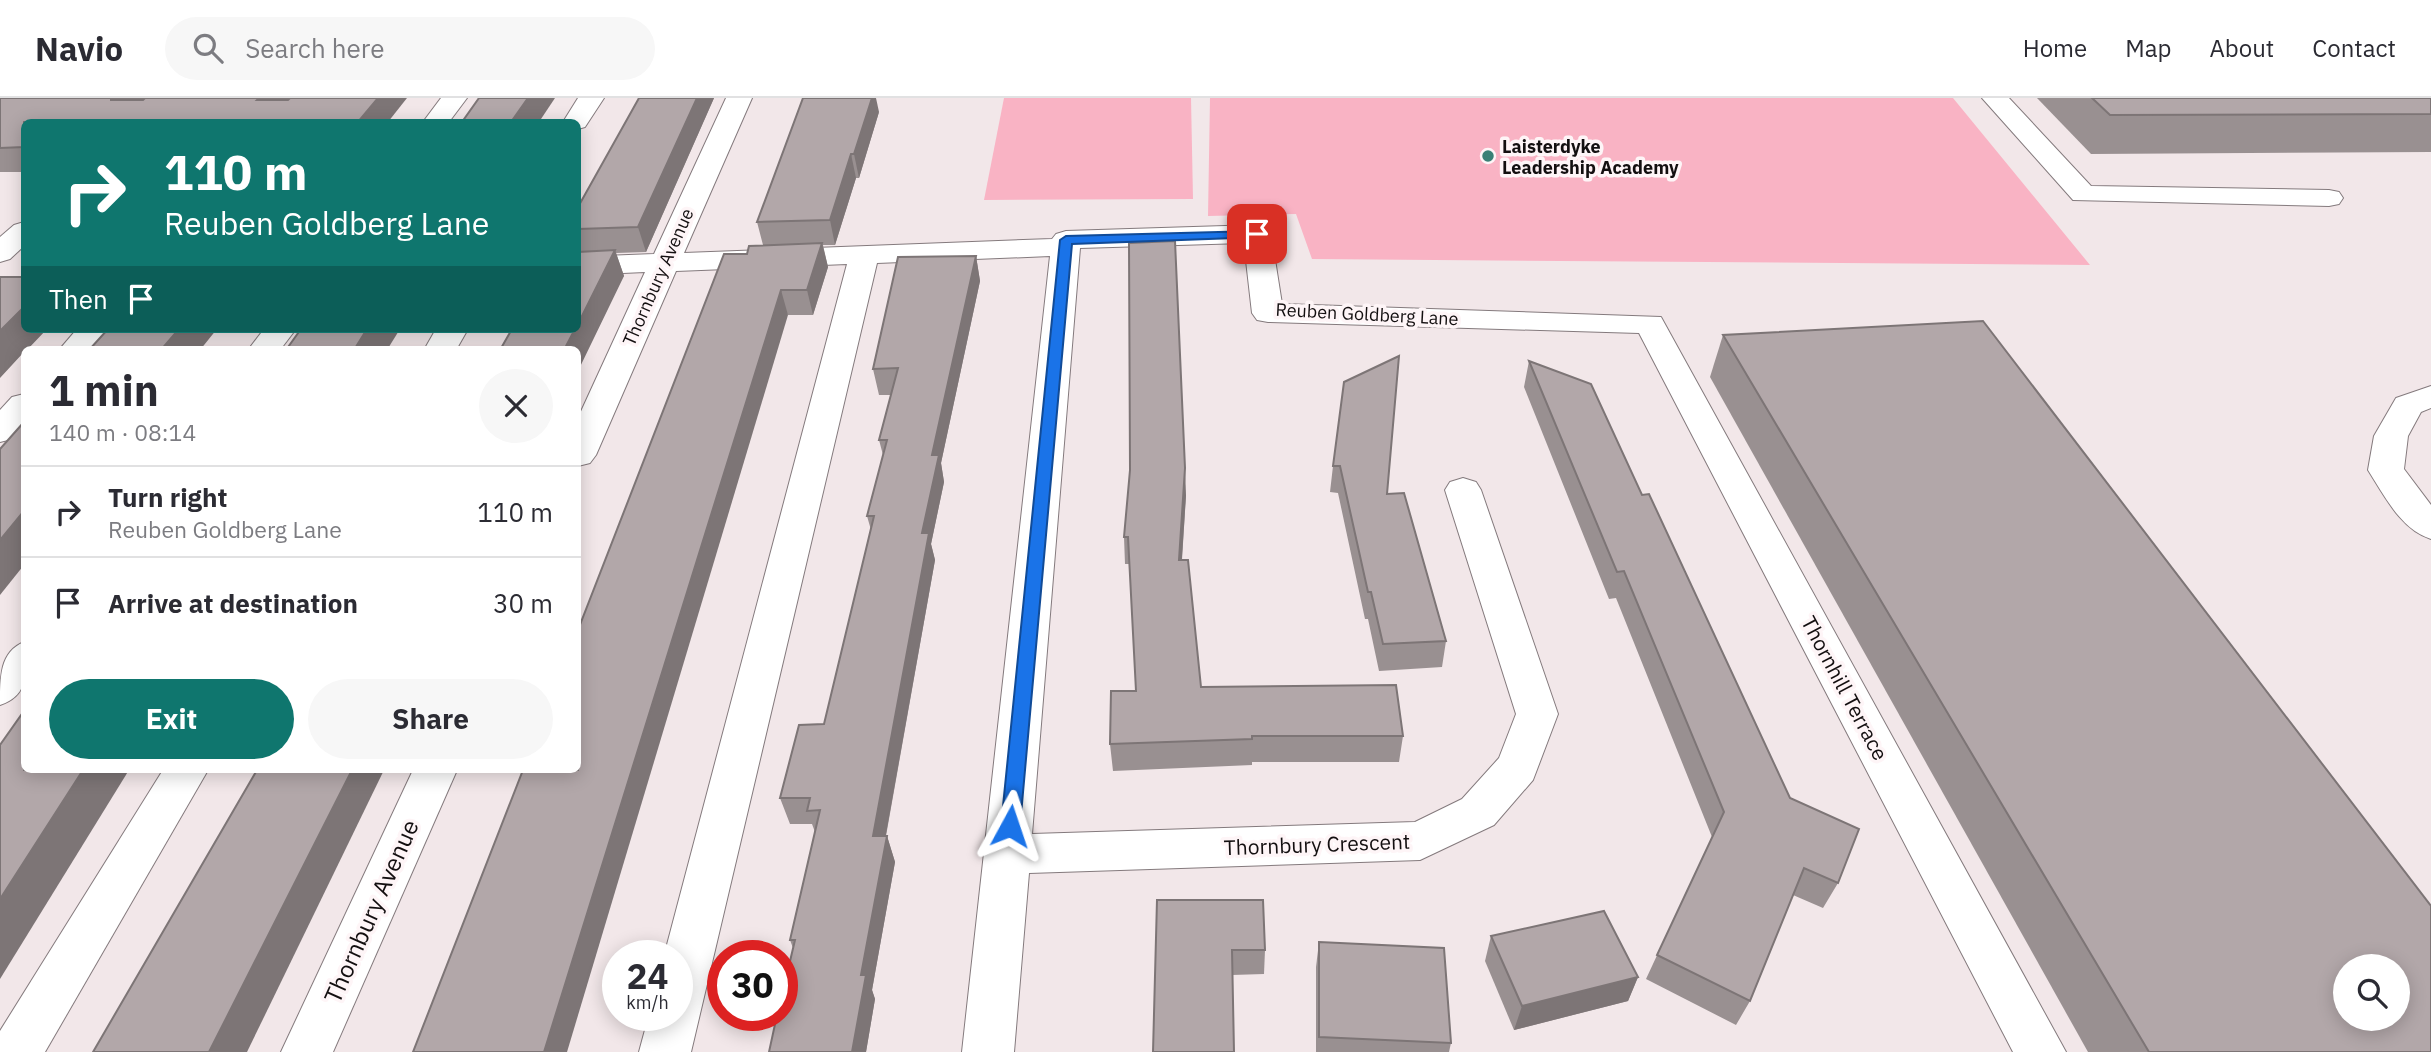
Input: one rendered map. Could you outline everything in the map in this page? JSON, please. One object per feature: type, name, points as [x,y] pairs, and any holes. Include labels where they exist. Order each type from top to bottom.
[{"type":"street","points":[[438,119],[454,98]]},
{"type":"street","points":[[578,119],[591,98]]},
{"type":"street","name":"Thornbury Avenue","points":[[581,448],[739,98]]},
{"type":"street","points":[[1995,98],[2083,194],[2329,198]]},
{"type":"street","points":[[0,253],[21,233]]},
{"type":"street","name":"Reuben Goldberg Lane","points":[[1065,244],[1257,234],[1269,313],[1650,324]]},
{"type":"street","points":[[581,267],[1065,244],[988,1052]]},
{"type":"street","points":[[693,940],[864,255]]},
{"type":"street","name":"Thornhill Terrace","points":[[1650,324],[2040,1052]]},
{"type":"street","points":[[79,346],[90,333]]},
{"type":"street","points":[[2431,396],[2408,405],[2391,436],[2386,470],[2411,507],[2431,526]]},
{"type":"street","points":[[0,431],[21,407]]},
{"type":"street","name":"Thornbury Crescent","points":[[1007,854],[1420,841],[1479,812],[1517,767],[1537,714],[1463,490]]},
{"type":"street","points":[[0,688],[21,661]]},
{"type":"street","points":[[16,1052],[185,773]]},
{"type":"street","name":"Thornbury Avenue","points":[[307,1052],[434,773]]},
{"type":"street","points":[[665,1052],[670,1031]]},
{"type":"shaded area","points":[[1004,98],[1191,98],[1193,199],[984,200]]},
{"type":"shaded area","name":"Laisterdyke Leadership Academy","points":[[1210,98],[1953,98],[2090,265],[1312,259],[1296,214],[1208,216]]},
{"type":"building","points":[[0,98],[378,98],[360,119],[21,119],[21,147],[0,148]]},
{"type":"building","points":[[479,98],[528,98],[513,119],[464,119]]},
{"type":"building","points":[[639,98],[697,98],[638,227],[581,229],[581,202]]},
{"type":"building","points":[[803,98],[872,98],[830,220],[757,222]]},
{"type":"building","points":[[2092,98],[2431,98],[2431,114],[2110,115]]},
{"type":"building","points":[[1175,241],[1185,468],[1179,560],[1188,560],[1201,687],[1396,685],[1403,736],[1252,736],[1252,739],[1110,744],[1111,691],[1136,691],[1128,537],[1124,537],[1130,470],[1129,243]]},
{"type":"building","points":[[822,243],[807,290],[781,290],[544,1052],[413,1052],[522,773],[581,773],[581,622],[724,254],[747,254],[749,246]]},
{"type":"building","points":[[615,250],[581,318],[581,252]]},
{"type":"building","points":[[976,256],[932,455],[939,455],[922,533],[929,533],[873,836],[887,836],[861,975],[866,975],[852,1052],[769,1052],[774,1031],[798,1031],[798,940],[790,940],[820,810],[807,811],[810,798],[780,798],[799,725],[824,724],[874,516],[867,516],[887,440],[879,440],[898,368],[873,369],[898,257]]},
{"type":"building","points":[[0,277],[21,277],[21,310],[0,331]]},
{"type":"building","points":[[1983,321],[2431,906],[2431,1052],[2149,1052],[1723,335]]},
{"type":"building","points":[[104,333],[176,333],[164,346],[93,346]]},
{"type":"building","points":[[298,333],[365,333],[356,346],[289,346]]},
{"type":"building","points":[[510,333],[573,333],[566,346],[502,346]]},
{"type":"building","points":[[1399,356],[1387,494],[1404,493],[1446,641],[1383,644],[1371,592],[1368,592],[1340,466],[1333,466],[1344,382]]},
{"type":"building","points":[[1529,361],[1591,384],[1642,495],[1649,494],[1790,798],[1859,829],[1838,883],[1804,868],[1750,1001],[1657,955],[1724,812],[1624,571],[1617,572]]},
{"type":"building","points":[[21,425],[21,515],[0,540],[0,449]]},
{"type":"building","points":[[21,715],[21,773],[81,773],[0,899],[0,745]]},
{"type":"building","points":[[255,773],[350,773],[209,1052],[93,1052]]},
{"type":"building","points":[[1157,900],[1263,900],[1265,950],[1232,950],[1234,1052],[1153,1052]]},
{"type":"building","points":[[1604,911],[1638,977],[1522,1006],[1491,936]]},
{"type":"building","points":[[1319,942],[1444,948],[1451,1043],[1319,1037]]},
{"type":"place","name":"Laisterdyke Leadership Academy","points":[[1488,156]]},
{"type":"route","points":[[1010,826],[1066,240],[1257,234]]}]
